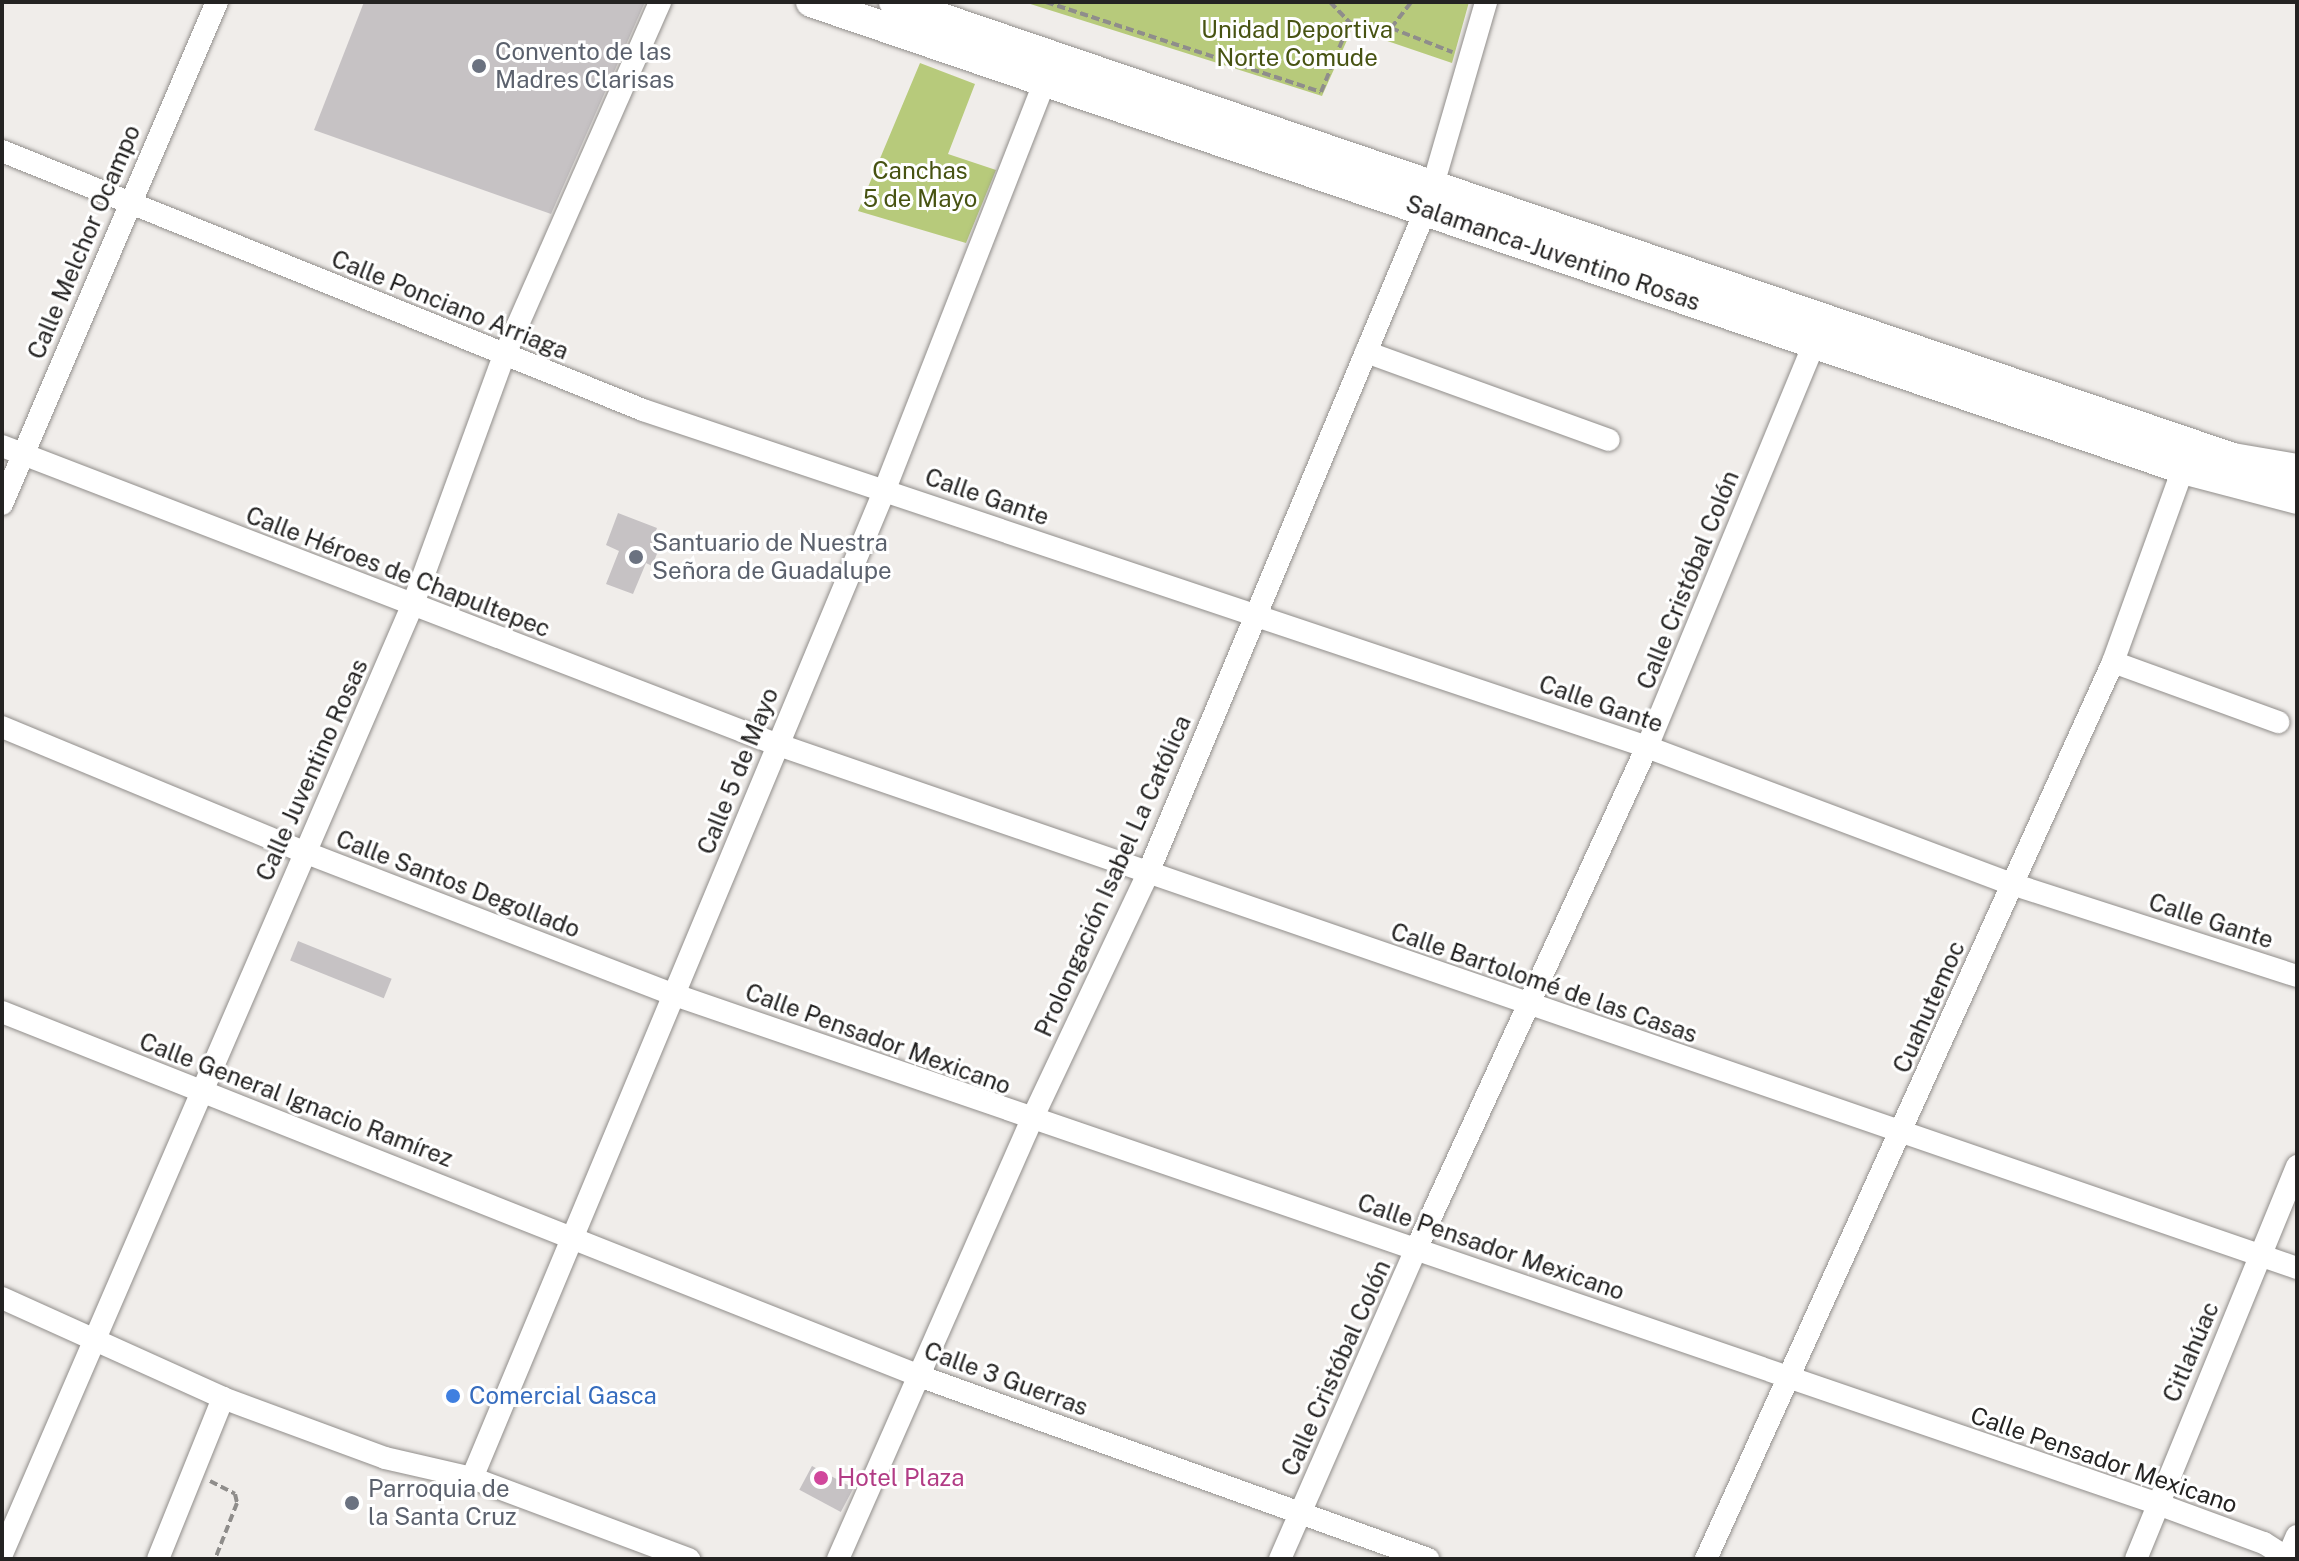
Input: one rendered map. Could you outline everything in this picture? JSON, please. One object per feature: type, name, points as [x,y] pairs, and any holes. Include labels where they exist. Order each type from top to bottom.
[{"type":"street","name":"Calle Melchor Ocampo","points":[[2,504],[12,450],[130,202],[217,2]]},
{"type":"street","name":"Calle Juventino Rosas","points":[[2,1554],[413,604],[504,356],[660,2]]},
{"type":"street","name":"Salamanca-Juventino Rosas","points":[[811,2],[1045,81],[1431,197]]},
{"type":"street","name":"Salamanca-Juventino Rosas","points":[[894,2],[1431,197],[1820,330],[2233,458],[2297,469]]},
{"type":"street","name":"Prolongación Isabel La Católica","points":[[838,1559],[922,1377],[1031,1121],[1148,873],[1252,616],[1431,197],[1486,2]]},
{"type":"street","name":"Calle 5 de Mayo","points":[[472,1478],[885,489],[1045,81]]},
{"type":"street","name":"Calle Ponciano Arriaga","points":[[2,151],[643,410],[885,489]]},
{"type":"street","name":"Salamanca-Juventino Rosas","points":[[1820,330],[2183,469],[2297,499]]},
{"type":"street","name":"Calle Cristóbal Colón","points":[[1280,1559],[1417,1247],[1647,747],[1820,330]]},
{"type":"street","points":[[1366,352],[1609,440]]},
{"type":"street","name":"Calle Héroes de Chapultepec","points":[[12,450],[776,744]]},
{"type":"street","name":"Cuahutemoc","points":[[1706,1559],[1786,1379],[1903,1131],[2113,662],[2183,469]]},
{"type":"street","name":"Calle Gante","points":[[885,489],[1252,616],[1647,747],[2012,884],[2297,976]]},
{"type":"street","points":[[2113,662],[2278,722]]},
{"type":"street","name":"Calle Santos Degollado","points":[[2,727],[304,852],[675,995]]},
{"type":"street","name":"Calle Bartolomé de las Casas","points":[[776,744],[1527,1007],[1903,1131],[2297,1268]]},
{"type":"street","name":"Calle Pensador Mexicano","points":[[675,995],[1031,1121],[1417,1247],[1786,1379],[2155,1503],[2264,1543],[2288,1558]]},
{"type":"street","name":"Calle General Ignacio Ramírez","points":[[2,1012],[572,1236]]},
{"type":"street","name":"Citlahúac","points":[[2136,1559],[2155,1503],[2297,1166]]},
{"type":"street","name":"Calle 3 Guerras","points":[[572,1236],[922,1377],[1428,1559]]},
{"type":"street","points":[[2,1298],[223,1398],[385,1458],[472,1478],[689,1559]]},
{"type":"street","points":[[158,1559],[223,1398]]},
{"type":"street","points":[[2288,1558],[2297,1536]]},
{"type":"path","points":[[1046,2],[1321,92],[1349,24]]},
{"type":"path","points":[[1330,2],[1349,24],[1391,28],[1452,52]]},
{"type":"path","points":[[1391,28],[1411,2]]},
{"type":"path","points":[[192,1474],[224,1486],[237,1503],[215,1559]]},
{"type":"green space","name":"Unidad Deportiva Norte Comude","points":[[1024,2],[1469,2],[1452,63],[1352,29],[1322,96]]},
{"type":"green space","name":"Canchas 5 de Mayo","points":[[920,63],[975,84],[948,154],[996,170],[966,243],[858,211]]},
{"type":"building","name":"Convento de las Madres Clarisas","points":[[364,2],[645,2],[551,214],[314,130]]},
{"type":"building","name":"Santuario de Nuestra Señora de Guadalupe","points":[[618,513],[657,528],[652,541],[661,544],[652,566],[646,563],[633,594],[606,584],[619,551],[606,545]]},
{"type":"building","points":[[298,941],[392,979],[384,998],[290,960]]},
{"type":"building","name":"Hotel Plaza","points":[[812,1466],[853,1488],[841,1512],[799,1490]]},
{"type":"place","name":"Convento de las Madres Clarisas","points":[[479,66]]},
{"type":"place","name":"Santuario de Nuestra Señora de Guadalupe","points":[[636,557]]},
{"type":"place","name":"Comercial Gasca","points":[[453,1396]]},
{"type":"place","name":"Hotel Plaza","points":[[821,1478]]},
{"type":"place","name":"Parroquia de la Santa Cruz","points":[[352,1503]]}]
